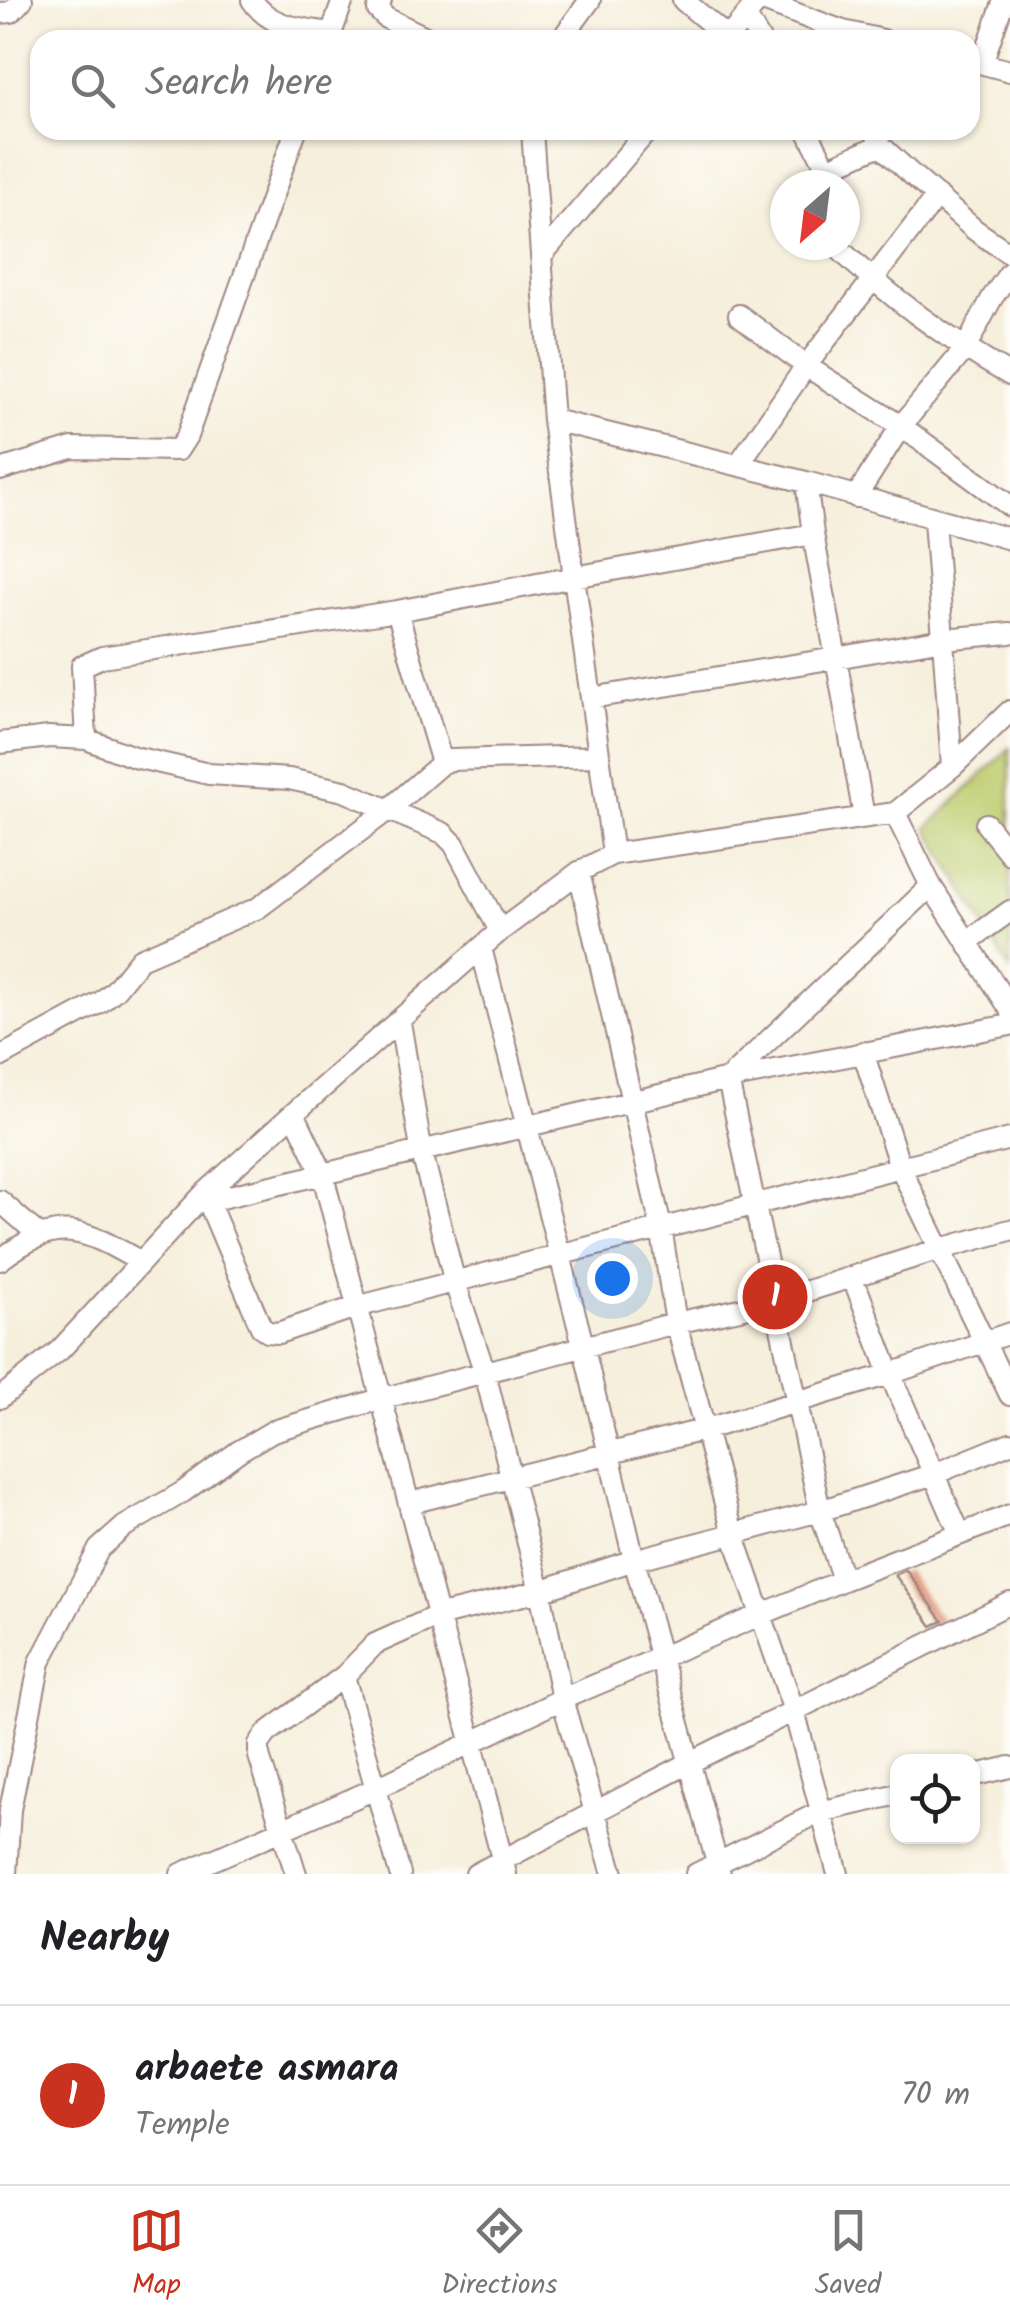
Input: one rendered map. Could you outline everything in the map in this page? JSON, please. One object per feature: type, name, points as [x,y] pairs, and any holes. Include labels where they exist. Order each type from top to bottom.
[{"type":"street","points":[[0,13],[11,12],[22,0]]},
{"type":"street","points":[[252,0],[260,13],[278,24],[304,30]]},
{"type":"street","points":[[332,30],[343,0]]},
{"type":"street","points":[[568,30],[590,0]]},
{"type":"street","points":[[683,0],[717,30]]},
{"type":"street","points":[[819,22],[830,0]]},
{"type":"street","points":[[980,54],[1007,0]]},
{"type":"street","points":[[377,3],[386,18],[411,30]]},
{"type":"street","points":[[734,30],[755,5]]},
{"type":"street","points":[[755,5],[835,30]]},
{"type":"street","points":[[755,5],[759,30]]},
{"type":"street","points":[[980,63],[1010,72]]},
{"type":"street","points":[[0,470],[72,448],[178,450],[187,436],[292,140]]},
{"type":"street","points":[[533,140],[553,420],[613,854]]},
{"type":"street","points":[[542,256],[640,140]]},
{"type":"street","points":[[812,140],[826,170],[874,140]]},
{"type":"street","points":[[879,140],[975,230],[1010,254]]},
{"type":"street","points":[[738,465],[806,366],[937,196]]},
{"type":"street","points":[[851,260],[965,349],[1010,375]]},
{"type":"street","points":[[856,497],[901,426],[965,349],[1010,272]]},
{"type":"street","points":[[739,315],[806,366],[901,426],[1009,502]]},
{"type":"street","points":[[553,420],[806,482],[1010,540]]},
{"type":"street","points":[[806,482],[864,817]]},
{"type":"street","points":[[934,520],[952,767]]},
{"type":"street","points":[[86,739],[82,666],[102,657],[397,611],[812,534]]},
{"type":"street","points":[[397,611],[442,763]]},
{"type":"street","points":[[591,698],[943,638],[1010,633]]},
{"type":"street","points":[[0,1398],[60,1350],[141,1262],[294,1113],[500,931],[579,872],[613,854],[895,812],[952,767],[1010,711]]},
{"type":"street","points":[[0,743],[49,737],[86,739],[134,757],[209,774],[289,779],[344,791],[443,833],[454,844],[500,931]]},
{"type":"street","points":[[0,1057],[101,1002],[140,959],[258,908],[388,810],[442,763],[600,756]]},
{"type":"street","points":[[895,812],[930,886],[1010,1009]]},
{"type":"street","points":[[986,824],[1010,854]]},
{"type":"street","points":[[579,872],[634,1102],[661,1227],[676,1323],[703,1430],[733,1533],[794,1711],[838,1874]]},
{"type":"street","points":[[728,1079],[930,886]]},
{"type":"street","points":[[967,942],[1010,911]]},
{"type":"street","points":[[481,948],[634,1560],[719,1869]]},
{"type":"street","points":[[400,1022],[421,1149],[456,1283],[485,1372],[540,1591],[562,1699],[613,1874]]},
{"type":"street","points":[[205,1198],[728,1079],[1010,1025]]},
{"type":"street","points":[[862,1052],[900,1168],[1010,1395]]},
{"type":"street","points":[[728,1079],[820,1511],[843,1580]]},
{"type":"street","points":[[294,1113],[322,1172],[504,1868]]},
{"type":"street","points":[[205,1198],[262,1326],[268,1332],[278,1333],[356,1307],[1010,1139]]},
{"type":"street","points":[[0,1201],[40,1236]]},
{"type":"street","points":[[6,1874],[10,1810],[40,1662],[99,1550],[125,1526],[272,1431],[380,1399],[776,1301],[1010,1230]]},
{"type":"street","points":[[0,1260],[40,1236],[69,1231],[88,1232],[141,1262]]},
{"type":"street","points":[[854,1278],[890,1374],[960,1534]]},
{"type":"street","points":[[410,1503],[703,1430],[1010,1333]]},
{"type":"street","points":[[296,1874],[258,1744],[267,1733],[344,1676],[375,1644],[436,1616],[540,1591],[634,1560],[820,1511],[934,1474],[1010,1443]]},
{"type":"street","points":[[181,1874],[377,1788],[562,1699],[843,1580],[1004,1518],[1010,1540]]},
{"type":"street","points":[[476,1874],[504,1868],[594,1811],[1010,1603]]},
{"type":"street","points":[[344,1676],[400,1874]]},
{"type":"street","points":[[980,1774],[1010,1767]]},
{"type":"street","points":[[696,1874],[719,1869],[820,1812],[890,1796]]},
{"type":"green space","points":[[1010,748],[1010,970],[927,828]]},
{"type":"building","points":[[906,1570],[943,1621],[932,1626],[895,1575]]},
{"type":"place","name":"arbaete asmara","points":[[775,1297]]}]
